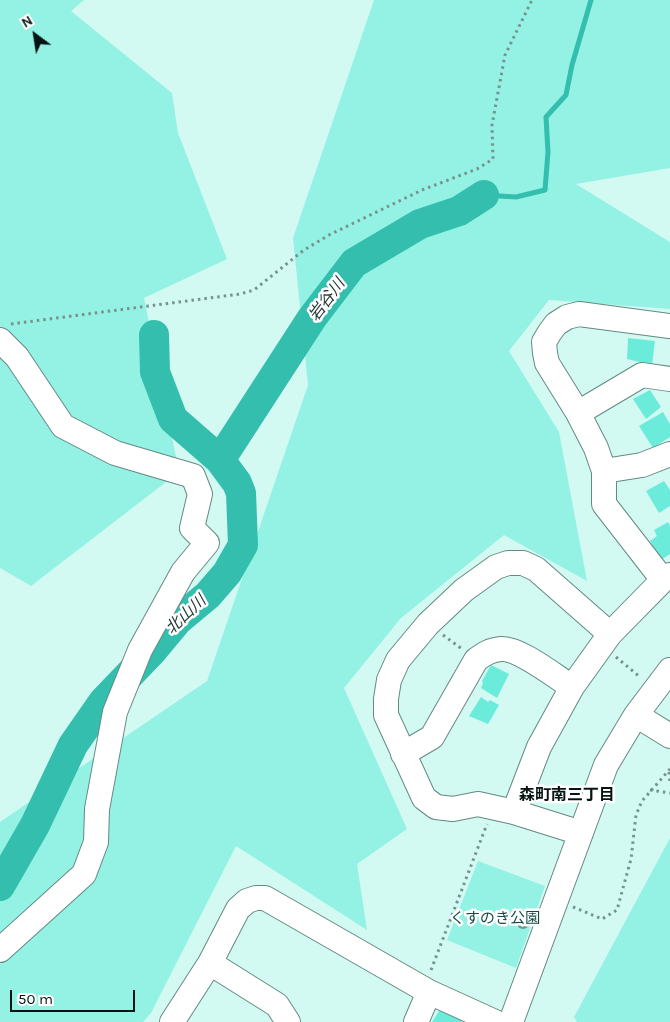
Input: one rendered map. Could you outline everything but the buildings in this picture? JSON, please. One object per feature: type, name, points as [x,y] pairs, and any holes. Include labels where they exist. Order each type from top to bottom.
[{"type":"street","points":[[504,810],[572,687],[606,640],[666,578],[604,504],[604,470],[596,448],[578,413],[547,364],[544,342],[556,324],[567,317],[580,314],[670,326]]},
{"type":"street","points":[[0,950],[84,874],[96,842],[97,809],[115,712],[140,650],[183,572],[207,543],[192,528],[200,494],[193,476],[114,453],[63,426],[2,332]]},
{"type":"street","points":[[578,413],[642,375],[670,379]]},
{"type":"street","points":[[604,470],[642,465],[670,454]]},
{"type":"street","points":[[581,833],[478,804],[453,809],[436,807],[424,798],[386,715],[388,680],[398,660],[428,624],[464,590],[496,567],[508,563],[523,563],[536,569],[606,640]]},
{"type":"street","points":[[403,754],[432,737],[476,660],[488,651],[503,648],[518,652],[572,687]]},
{"type":"street","points":[[511,1022],[606,765],[636,716],[670,670]]},
{"type":"street","points":[[636,716],[670,736]]},
{"type":"street","points":[[172,1022],[210,963],[238,909],[247,901],[265,898],[429,992],[495,1022]]},
{"type":"street","points":[[210,963],[277,1004],[288,1022]]},
{"type":"street","points":[[416,1022],[429,992]]},
{"type":"path","points":[[2,332],[254,290],[304,250],[329,235],[422,190],[476,169],[493,159],[492,125],[505,55],[532,0]]},
{"type":"path","points":[[428,624],[476,660]]},
{"type":"path","points":[[606,640],[646,682]]},
{"type":"path","points":[[669,770],[670,784]]},
{"type":"path","points":[[556,901],[602,918],[617,910],[632,859],[636,815],[642,801],[650,790],[669,770]]},
{"type":"path","points":[[650,790],[670,793]]},
{"type":"path","points":[[429,992],[428,978],[504,810]]},
{"type":"green space","points":[[0,0],[84,0],[71,11],[172,93],[178,133],[227,259],[144,298],[179,472],[31,586],[0,568]]},
{"type":"green space","points":[[374,0],[670,0],[670,168],[576,184],[670,242],[670,309],[549,300],[509,351],[559,432],[587,581],[504,535],[401,618],[344,688],[407,829],[357,864],[367,930],[236,846],[151,1013],[143,1022],[0,1022],[0,822],[207,681],[308,385],[293,238]]},
{"type":"green space","points":[[670,838],[670,1022],[577,1022],[574,1017]]},
{"type":"green space","name":"くすのき公園","points":[[478,861],[545,886],[516,968],[447,940]]},
{"type":"waterway","points":[[484,195],[516,197],[545,190],[548,152],[546,117],[566,95],[572,65],[591,0]]},
{"type":"waterway","name":"岩谷川","points":[[220,460],[312,318],[354,263],[420,224],[459,211],[484,195]]},
{"type":"waterway","name":"北山川","points":[[0,886],[35,825],[73,745],[103,702],[153,650],[178,620],[208,595],[227,573],[243,545],[241,493],[237,483],[220,460],[173,419],[155,372],[154,335]]},
{"type":"district","name":"森町南三丁目","points":[[567,795]]}]
